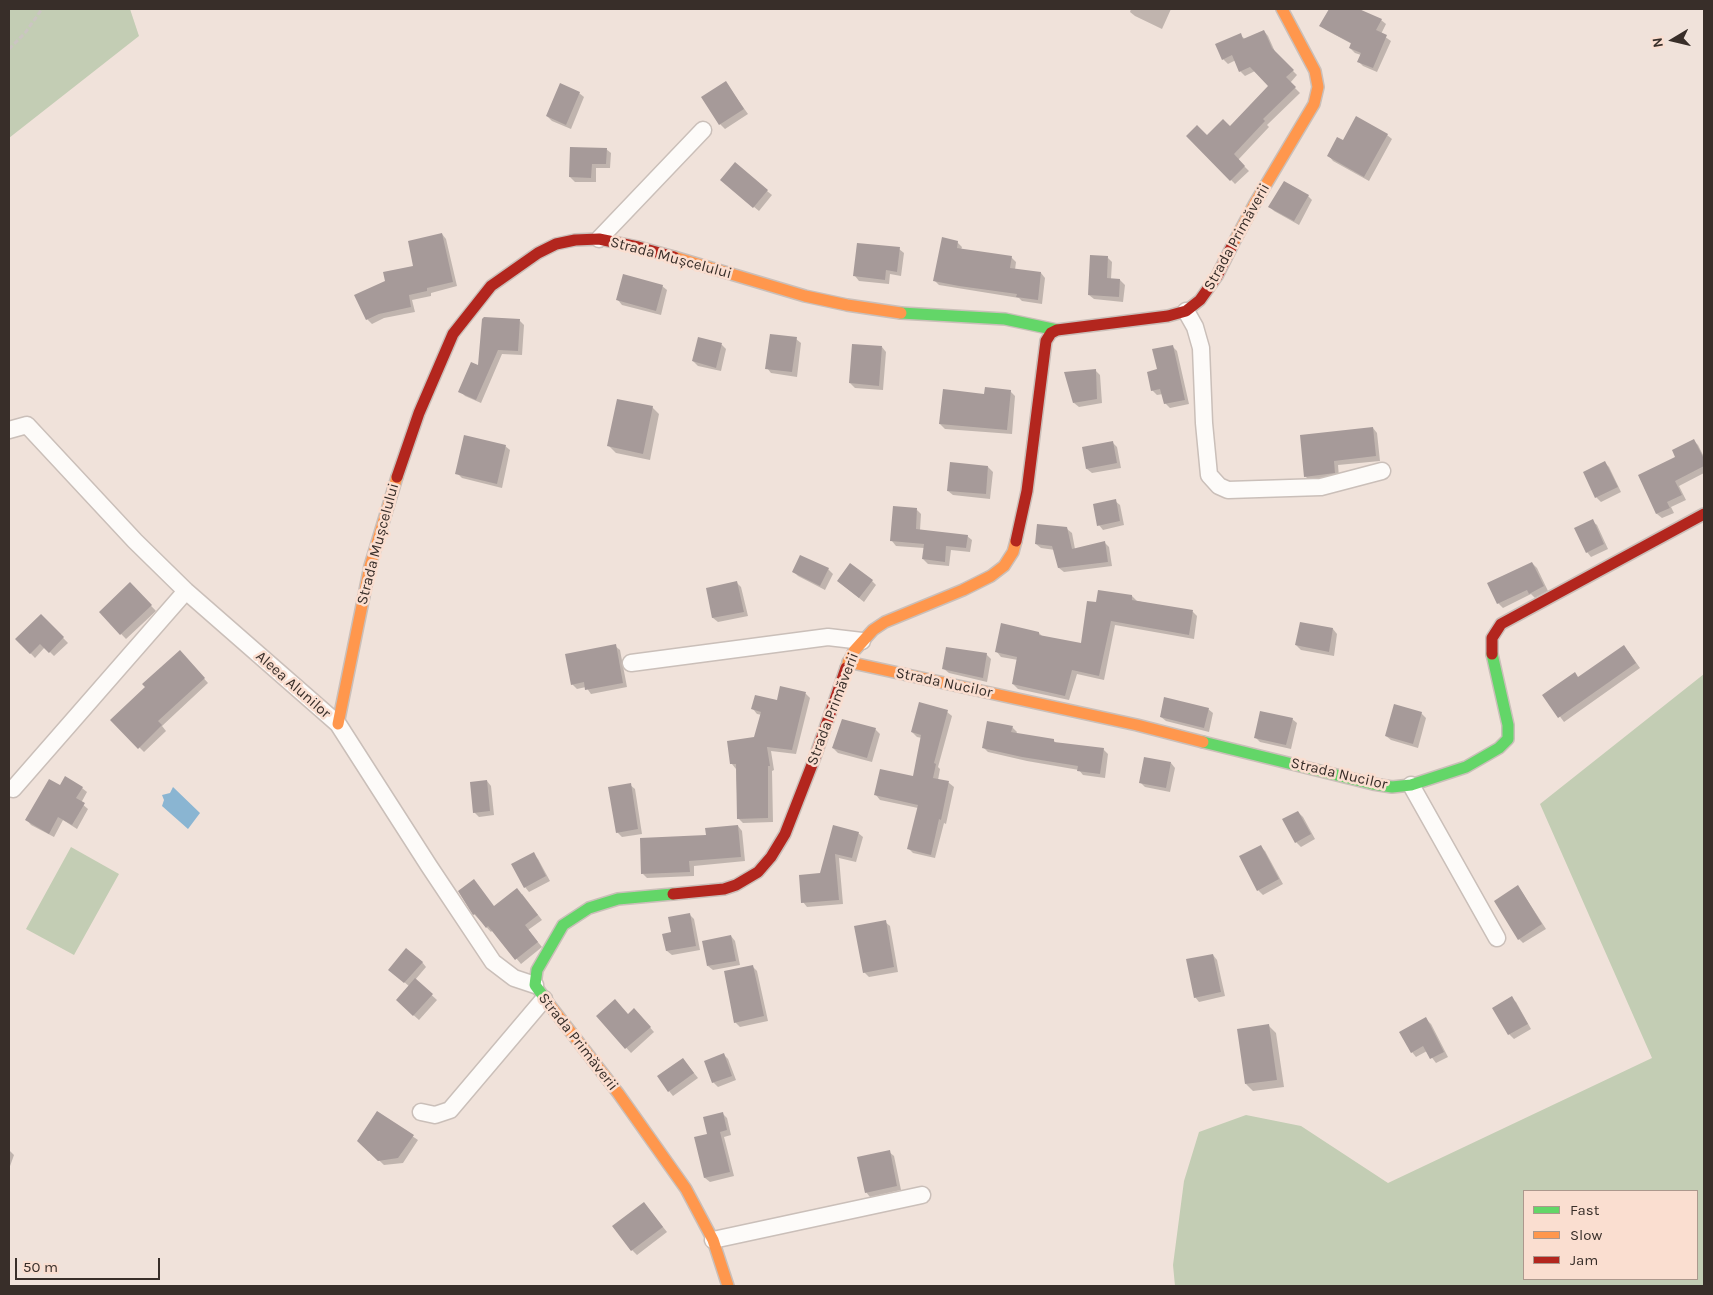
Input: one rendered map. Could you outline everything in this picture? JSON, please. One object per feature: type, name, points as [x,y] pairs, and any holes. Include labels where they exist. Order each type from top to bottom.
[{"type":"street","name":"Strada Primăverii","points":[[728,1286],[713,1240],[686,1189],[618,1093],[540,992],[537,970],[564,925],[589,908],[618,899],[724,888],[736,885],[758,872],[771,857],[785,834],[815,757],[848,662],[862,641],[885,622],[991,576],[1004,566],[1013,552],[1027,491],[1043,351],[1051,333],[1057,330],[1168,316],[1186,311],[1200,300],[1209,290],[1255,203],[1314,104],[1318,87],[1315,71],[1282,9]]},
{"type":"street","points":[[599,239],[703,130]]},
{"type":"street","name":"Strada Mușcelului","points":[[338,724],[370,566],[389,499],[419,413],[453,334],[491,286],[522,263],[556,244],[575,240],[599,239],[638,247],[805,296],[847,305],[891,312],[1028,322],[1057,330]]},
{"type":"street","points":[[1186,311],[1195,327],[1201,348],[1204,423],[1209,475],[1219,486],[1228,490],[1321,487],[1382,472]]},
{"type":"street","name":"Aleea Alunilor","points":[[9,430],[27,424],[135,541],[186,590],[338,724],[493,962],[514,978],[540,992]]},
{"type":"street","name":"Strada Nucilor","points":[[848,662],[1137,725],[1373,784],[1392,787],[1411,785],[1466,767],[1499,748],[1508,739],[1508,725],[1492,658],[1492,638],[1501,624],[1704,514]]},
{"type":"street","points":[[13,789],[186,590]]},
{"type":"street","points":[[631,663],[828,637],[862,641]]},
{"type":"street","points":[[1411,785],[1497,938]]},
{"type":"street","points":[[421,1112],[435,1115],[450,1110],[540,992]]},
{"type":"street","points":[[713,1240],[922,1196]]},
{"type":"path","points":[[9,49],[25,32],[42,9]]},
{"type":"green space","points":[[9,9],[130,9],[139,36],[9,138]]},
{"type":"green space","points":[[1704,674],[1704,1286],[1175,1286],[1173,1265],[1184,1181],[1199,1132],[1246,1115],[1301,1126],[1388,1183],[1652,1058],[1540,804]]},
{"type":"green space","points":[[71,847],[119,874],[74,955],[26,929]]},
{"type":"water","points":[[173,787],[200,813],[188,829],[162,806],[164,800],[162,795],[170,793]]},
{"type":"building","points":[[1329,9],[1359,9],[1382,19],[1376,30],[1387,35],[1373,68],[1357,62],[1361,53],[1349,48],[1351,43],[1319,26]]},
{"type":"building","points":[[1264,30],[1272,48],[1294,70],[1286,77],[1296,87],[1263,119],[1265,121],[1234,154],[1245,166],[1230,181],[1186,136],[1197,125],[1207,135],[1223,119],[1230,126],[1268,86],[1250,67],[1239,72],[1232,55],[1222,60],[1215,44],[1241,33],[1243,39]]},
{"type":"building","points":[[726,81],[744,109],[719,125],[701,97]]},
{"type":"building","points":[[560,83],[580,92],[566,125],[546,116]]},
{"type":"building","points":[[1356,116],[1388,134],[1364,177],[1327,156],[1337,137],[1343,140]]},
{"type":"building","points":[[570,147],[607,148],[606,164],[592,164],[591,178],[569,177]]},
{"type":"building","points":[[735,162],[768,190],[753,208],[720,180]]},
{"type":"building","points":[[1284,181],[1309,195],[1294,221],[1268,207]]},
{"type":"building","points":[[442,233],[453,282],[427,288],[427,291],[409,295],[411,307],[379,314],[366,320],[354,295],[385,281],[383,272],[413,266],[408,241]]},
{"type":"building","points":[[942,237],[958,241],[957,248],[1012,256],[1010,268],[1041,272],[1038,300],[1016,297],[1017,294],[933,281]]},
{"type":"building","points":[[857,243],[900,247],[897,272],[886,270],[885,280],[853,276]]},
{"type":"building","points":[[1090,255],[1108,256],[1107,278],[1120,279],[1119,297],[1088,295]]},
{"type":"building","points":[[623,274],[663,285],[656,311],[616,300]]},
{"type":"building","points":[[484,317],[520,319],[518,351],[498,350],[476,400],[458,392],[471,362],[478,365],[482,319]]},
{"type":"building","points":[[770,334],[797,337],[792,372],[765,369]]},
{"type":"building","points":[[698,337],[722,343],[716,368],[692,361]]},
{"type":"building","points":[[852,344],[882,346],[879,386],[849,383]]},
{"type":"building","points":[[1173,345],[1185,400],[1164,404],[1160,389],[1151,391],[1147,372],[1157,369],[1152,349]]},
{"type":"building","points":[[1096,369],[1097,399],[1073,403],[1064,372]]},
{"type":"building","points":[[985,387],[1011,390],[1007,430],[939,424],[943,389],[984,394]]},
{"type":"building","points":[[617,399],[653,406],[643,454],[607,446]]},
{"type":"building","points":[[1373,427],[1376,456],[1334,461],[1335,473],[1304,477],[1300,435]]},
{"type":"building","points":[[464,435],[506,445],[497,484],[455,474]]},
{"type":"building","points":[[1694,439],[1704,459],[1704,466],[1675,481],[1682,495],[1667,502],[1670,508],[1656,514],[1638,475],[1675,457],[1672,450]]},
{"type":"building","points":[[1113,441],[1117,463],[1086,469],[1082,447]]},
{"type":"building","points":[[1605,461],[1618,487],[1595,498],[1583,472]]},
{"type":"building","points":[[950,462],[988,466],[986,494],[947,491]]},
{"type":"building","points":[[1116,499],[1120,521],[1097,526],[1093,504]]},
{"type":"building","points":[[893,506],[917,508],[916,529],[968,535],[966,548],[946,546],[945,562],[922,559],[924,544],[890,541]]},
{"type":"building","points":[[1593,519],[1604,544],[1586,553],[1574,528]]},
{"type":"building","points":[[1037,524],[1067,527],[1072,549],[1105,541],[1108,562],[1058,568],[1052,546],[1035,544]]},
{"type":"building","points":[[800,555],[829,568],[820,586],[792,572]]},
{"type":"building","points":[[1532,562],[1544,586],[1529,594],[1527,590],[1497,604],[1487,583]]},
{"type":"building","points":[[850,563],[873,580],[859,598],[837,581]]},
{"type":"building","points":[[737,581],[744,612],[712,618],[706,588]]},
{"type":"building","points":[[130,582],[152,605],[120,635],[99,612]]},
{"type":"building","points":[[1098,590],[1132,595],[1132,600],[1193,610],[1189,635],[1111,621],[1099,676],[1072,670],[1065,696],[1012,684],[1017,657],[995,652],[1001,623],[1039,632],[1039,635],[1081,643],[1087,601],[1096,602]]},
{"type":"building","points":[[41,614],[64,637],[49,653],[40,644],[30,654],[15,639]]},
{"type":"building","points":[[1300,622],[1333,628],[1329,652],[1295,645]]},
{"type":"building","points":[[616,644],[623,683],[585,690],[584,682],[571,685],[565,654]]},
{"type":"building","points":[[1624,645],[1636,663],[1558,718],[1542,695],[1575,672],[1578,677]]},
{"type":"building","points":[[946,647],[987,653],[983,678],[942,669]]},
{"type":"building","points":[[180,650],[205,678],[158,721],[162,725],[138,749],[110,720],[145,687],[142,684]]},
{"type":"building","points":[[780,686],[806,692],[792,750],[767,747],[770,766],[768,766],[768,818],[737,819],[736,764],[730,764],[727,741],[754,737],[761,712],[751,709],[755,695],[777,700]]},
{"type":"building","points":[[1164,697],[1209,708],[1204,728],[1160,717]]},
{"type":"building","points":[[919,702],[948,710],[934,763],[936,764],[933,778],[949,781],[931,855],[907,849],[918,805],[874,795],[880,769],[913,776],[921,735],[911,732]]},
{"type":"building","points":[[1394,704],[1422,712],[1413,744],[1385,736]]},
{"type":"building","points":[[1260,711],[1293,718],[1286,745],[1254,738]]},
{"type":"building","points":[[842,719],[876,728],[867,758],[832,748]]},
{"type":"building","points":[[987,721],[1013,726],[1011,732],[1054,739],[1054,742],[1104,748],[1100,774],[1077,771],[1078,766],[982,748]]},
{"type":"building","points":[[1144,757],[1171,762],[1166,788],[1139,783]]},
{"type":"building","points":[[65,776],[83,787],[76,798],[85,803],[72,825],[58,817],[49,834],[25,820],[49,779],[60,785]]},
{"type":"building","points":[[487,780],[490,811],[473,813],[470,782]]},
{"type":"building","points":[[631,783],[638,829],[616,833],[608,787]]},
{"type":"building","points":[[1298,811],[1311,834],[1295,843],[1282,819]]},
{"type":"building","points":[[738,825],[741,857],[689,861],[690,872],[641,874],[640,838],[706,835],[705,828]]},
{"type":"building","points":[[833,825],[859,832],[852,858],[835,854],[839,900],[801,903],[799,875],[820,873]]},
{"type":"building","points":[[1261,845],[1279,879],[1257,891],[1239,856]]},
{"type":"building","points":[[534,852],[546,876],[524,888],[511,864]]},
{"type":"building","points":[[474,879],[494,906],[517,888],[538,915],[525,925],[538,942],[515,960],[488,926],[486,928],[475,914],[473,915],[458,891]]},
{"type":"building","points":[[1518,885],[1542,924],[1518,940],[1494,901]]},
{"type":"building","points":[[690,913],[696,946],[666,951],[662,934],[671,932],[668,917]]},
{"type":"building","points":[[886,920],[894,967],[863,973],[854,926]]},
{"type":"building","points":[[731,935],[736,961],[707,966],[702,941]]},
{"type":"building","points":[[406,948],[423,962],[404,983],[388,970]]},
{"type":"building","points":[[1213,954],[1221,992],[1194,998],[1186,959]]},
{"type":"building","points":[[753,965],[764,1016],[734,1023],[724,971]]},
{"type":"building","points":[[415,978],[433,994],[413,1016],[396,1000]]},
{"type":"building","points":[[1512,996],[1528,1024],[1508,1035],[1492,1008]]},
{"type":"building","points":[[615,999],[628,1014],[634,1008],[651,1027],[625,1049],[596,1016]]},
{"type":"building","points":[[1426,1017],[1444,1052],[1430,1059],[1423,1046],[1411,1053],[1399,1032]]},
{"type":"building","points":[[1269,1024],[1277,1080],[1245,1084],[1237,1029]]},
{"type":"building","points":[[724,1053],[732,1076],[712,1083],[704,1061]]},
{"type":"building","points":[[683,1058],[694,1073],[668,1092],[657,1076]]},
{"type":"building","points":[[377,1111],[414,1135],[398,1158],[378,1161],[357,1141]]},
{"type":"building","points":[[723,1112],[727,1130],[720,1132],[730,1172],[704,1178],[694,1137],[707,1134],[703,1117]]},
{"type":"building","points":[[890,1150],[897,1186],[865,1193],[857,1157]]},
{"type":"building","points":[[644,1202],[663,1227],[631,1251],[612,1226]]},
{"type":"traffic: fast","points":[[901,313],[1005,319],[1057,330]]},
{"type":"traffic: fast","points":[[1203,742],[1373,784],[1392,787],[1411,785],[1466,767],[1499,748],[1508,739],[1508,725],[1492,654]]},
{"type":"traffic: fast","points":[[549,1004],[535,985],[537,970],[563,925],[589,908],[618,899],[673,894]]},
{"type":"traffic: slow","points":[[1233,244],[1314,104],[1318,87],[1315,71],[1282,9]]},
{"type":"traffic: slow","points":[[674,257],[805,296],[847,305],[901,313]]},
{"type":"traffic: slow","points":[[338,724],[370,566],[397,477]]},
{"type":"traffic: slow","points":[[846,668],[854,651],[873,630],[885,622],[963,590],[991,576],[1004,566],[1013,552],[1016,541]]},
{"type":"traffic: slow","points":[[848,662],[1137,725],[1203,742]]},
{"type":"traffic: slow","points":[[549,1004],[618,1093],[686,1189],[713,1240],[728,1286]]},
{"type":"traffic: jam","points":[[397,477],[419,413],[453,334],[491,286],[538,253],[556,244],[575,240],[599,239],[674,257]]},
{"type":"traffic: jam","points":[[1016,541],[1027,491],[1046,341],[1051,333],[1057,330],[1168,316],[1186,311],[1200,300],[1217,276],[1233,244]]},
{"type":"traffic: jam","points":[[1492,654],[1492,638],[1501,624],[1704,514]]},
{"type":"traffic: jam","points":[[673,894],[724,889],[736,885],[758,872],[771,857],[785,834],[815,757],[846,668]]}]
